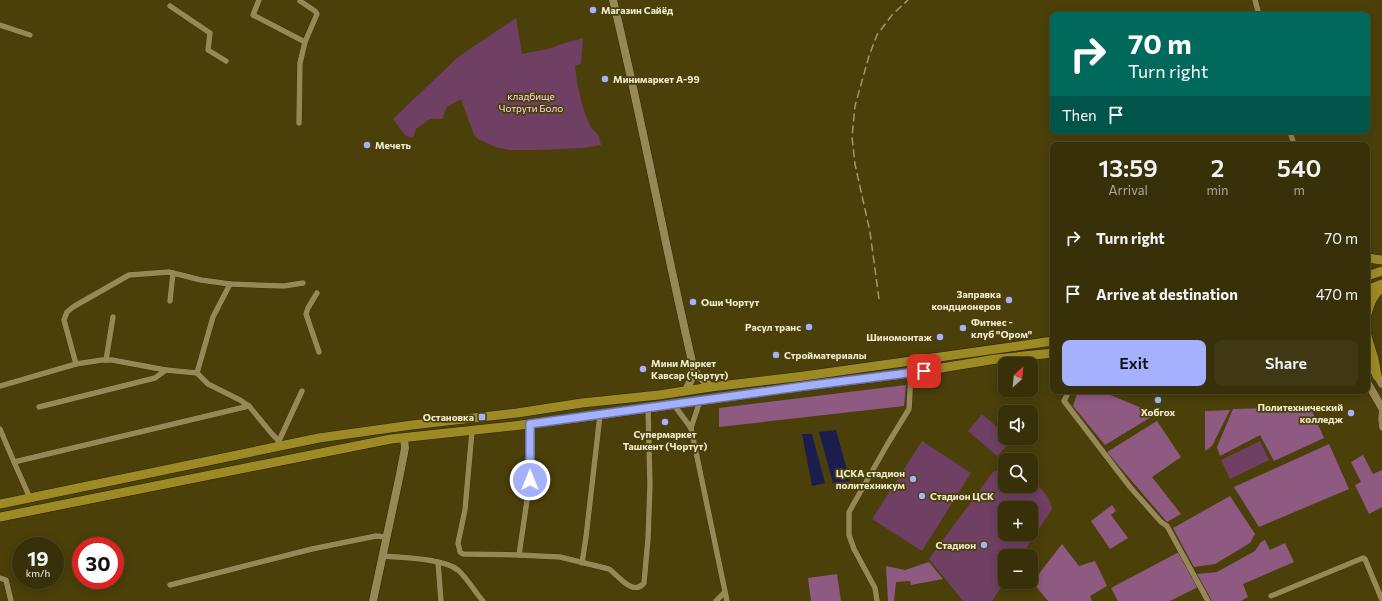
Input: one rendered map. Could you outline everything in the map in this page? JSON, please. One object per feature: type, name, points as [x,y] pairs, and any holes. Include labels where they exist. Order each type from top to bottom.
[{"type":"main road","points":[[1370,258],[1382,260]]},
{"type":"main road","points":[[1370,275],[1382,270]]},
{"type":"main road","points":[[1370,289],[1382,284]]},
{"type":"main road","points":[[1370,302],[1377,291],[1382,288]]},
{"type":"main road","points":[[0,504],[278,443],[517,413],[582,403],[659,395],[686,390],[804,376],[1050,341]]},
{"type":"main road","points":[[1370,346],[1380,380]]},
{"type":"main road","points":[[0,517],[345,448],[404,438],[600,415],[1050,353]]},
{"type":"main road","points":[[804,376],[805,386]]},
{"type":"main road","points":[[582,403],[584,417]]},
{"type":"main road","points":[[344,434],[345,448]]},
{"type":"street","points":[[259,0],[253,16],[305,42]]},
{"type":"street","points":[[613,0],[634,87],[681,317],[694,370],[711,387]]},
{"type":"street","points":[[1255,0],[1258,12]]},
{"type":"street","points":[[298,123],[300,63],[305,42],[317,14],[300,1]]},
{"type":"street","points":[[170,6],[210,33],[208,50],[226,61]]},
{"type":"street","points":[[0,25],[30,35]]},
{"type":"street","points":[[76,364],[64,320],[67,312],[73,307],[129,276],[169,272],[201,280],[230,284],[284,286],[303,283]]},
{"type":"street","points":[[170,301],[173,273]]},
{"type":"street","points":[[197,373],[213,317],[224,293],[230,284]]},
{"type":"street","points":[[317,293],[306,314],[319,352]]},
{"type":"street","points":[[106,360],[113,317]]},
{"type":"street","points":[[0,386],[76,364],[106,360],[166,370],[197,373],[208,384],[249,406],[278,443]]},
{"type":"street","points":[[1370,364],[1380,380]]},
{"type":"street","points":[[39,407],[155,378],[166,370]]},
{"type":"street","points":[[686,390],[694,370]]},
{"type":"street","points":[[877,601],[875,588],[854,549],[849,535],[849,512],[908,409],[911,373]]},
{"type":"street","points":[[1370,387],[1382,408],[1380,419],[1382,428]]},
{"type":"street","points":[[278,443],[302,391]]},
{"type":"street","points":[[1068,394],[1064,401],[1130,487],[1161,522],[1167,526],[1208,601]]},
{"type":"street","points":[[691,428],[700,401]]},
{"type":"street","points":[[674,405],[691,428],[724,593],[727,601]]},
{"type":"street","points":[[14,462],[249,406]]},
{"type":"street","points":[[472,431],[465,510],[458,543],[460,552],[463,554],[519,554],[560,557],[609,569],[632,587],[641,587],[644,583],[648,539],[650,485],[648,408]]},
{"type":"street","points":[[582,563],[600,415]]},
{"type":"street","points":[[519,554],[530,480],[530,424]]},
{"type":"street","points":[[0,429],[30,498]]},
{"type":"street","points":[[373,601],[405,448],[404,438]]},
{"type":"street","points":[[170,585],[312,549],[376,536],[386,537]]},
{"type":"street","points":[[383,556],[446,564],[457,569],[483,601]]},
{"type":"street","points":[[1271,596],[1363,558],[1365,559],[1382,600]]},
{"type":"street","points":[[438,562],[441,601]]},
{"type":"street","points":[[0,578],[6,580],[11,601]]},
{"type":"street","points":[[716,601],[724,593]]},
{"type":"green space","name":"кладбище Чотрути Боло","points":[[516,18],[522,54],[548,49],[583,38],[581,64],[575,66],[577,83],[583,108],[591,128],[599,136],[601,145],[583,148],[537,150],[509,150],[496,147],[478,139],[474,135],[461,99],[447,107],[442,119],[430,119],[416,129],[413,138],[405,135],[393,119],[458,57]]},
{"type":"green space","points":[[982,414],[998,428],[998,445],[1007,445],[998,453],[997,456],[968,431]]},
{"type":"green space","name":"Стадион ЦСК","points":[[922,441],[971,473],[922,551],[872,519]]},
{"type":"green space","points":[[1260,441],[1269,460],[1230,479],[1221,460]]},
{"type":"green space","name":"Стадион","points":[[998,470],[998,493],[1038,493],[1038,486],[1051,504],[1052,509],[1038,530],[1038,501],[998,501],[998,541],[1031,541],[1026,549],[998,549],[998,589],[1000,589],[992,601],[963,601],[929,559],[993,472]]},
{"type":"shaded area","points":[[906,385],[904,406],[719,427],[719,408]]},
{"type":"shaded area","points":[[1077,394],[1108,394],[1156,414],[1105,445],[1073,406]]},
{"type":"shaded area","points":[[1304,407],[1312,411],[1324,438],[1274,461],[1260,435],[1220,456],[1217,447],[1233,409]]},
{"type":"shaded area","points":[[1230,410],[1212,446],[1205,451],[1205,411]]},
{"type":"shaded area","points":[[1157,421],[1181,457],[1152,477],[1181,514],[1167,522],[1107,452]]},
{"type":"shaded area","points":[[836,430],[850,481],[833,483],[819,432]]},
{"type":"shaded area","points":[[802,434],[812,434],[825,483],[812,486]]},
{"type":"shaded area","points":[[1329,444],[1349,489],[1259,527],[1234,487]]},
{"type":"shaded area","points":[[1363,455],[1373,474],[1382,470],[1382,507],[1369,514],[1355,485],[1361,482],[1351,462]]},
{"type":"shaded area","points":[[1230,496],[1255,534],[1250,543],[1215,564],[1194,567],[1173,528]]},
{"type":"shaded area","points":[[1112,505],[1116,511],[1111,515],[1128,538],[1110,549],[1091,521]]},
{"type":"shaded area","points":[[1265,540],[1270,550],[1285,543],[1294,562],[1243,584],[1248,597],[1241,601],[1212,601],[1197,574],[1217,572],[1255,551],[1261,542]]},
{"type":"shaded area","points":[[1062,544],[1079,566],[1095,561],[1107,586],[1090,596],[1092,601],[1048,601],[1038,589],[1038,577]]},
{"type":"shaded area","points":[[1179,552],[1198,587],[1170,601],[1118,601],[1111,588]]},
{"type":"shaded area","points":[[929,562],[943,579],[911,585],[910,581],[896,582],[894,601],[888,601],[886,566],[905,570]]},
{"type":"shaded area","points":[[837,574],[841,601],[811,601],[808,578]]},
{"type":"railway","points":[[879,299],[870,232],[855,164],[852,137],[855,106],[869,56],[877,35],[892,15],[908,0]]},
{"type":"place","name":"Магазин Сайёд","points":[[593,10]]},
{"type":"place","name":"Минимаркет А-99","points":[[605,79]]},
{"type":"place","name":"Мечеть","points":[[367,145]]},
{"type":"place","name":"Заправка кондционеров","points":[[1009,300]]},
{"type":"place","name":"Оши Чортут","points":[[693,302]]},
{"type":"place","name":"Расул транс","points":[[809,327]]},
{"type":"place","name":"Фитнес - клуб \"Ором\"","points":[[963,328]]},
{"type":"place","name":"Шиномонтаж","points":[[940,337]]},
{"type":"place","name":"Стройматериалы","points":[[776,355]]},
{"type":"place","name":"Мини Маркет Кавсар (Чортут)","points":[[643,369]]},
{"type":"place","name":"Хобгох","points":[[1158,400]]},
{"type":"place","name":"Политехнический колледж","points":[[1351,413]]},
{"type":"place","name":"Остановка","points":[[482,417]]},
{"type":"place","name":"Супермаркет Ташкент (Чортут)","points":[[665,422]]},
{"type":"place","name":"ЦСКА стадион политехникум","points":[[913,479]]},
{"type":"place","name":"Стадион ЦСК","points":[[922,496]]},
{"type":"place","name":"Стадион","points":[[984,545]]},
{"type":"route","points":[[530,480],[530,424],[924,371]]}]
